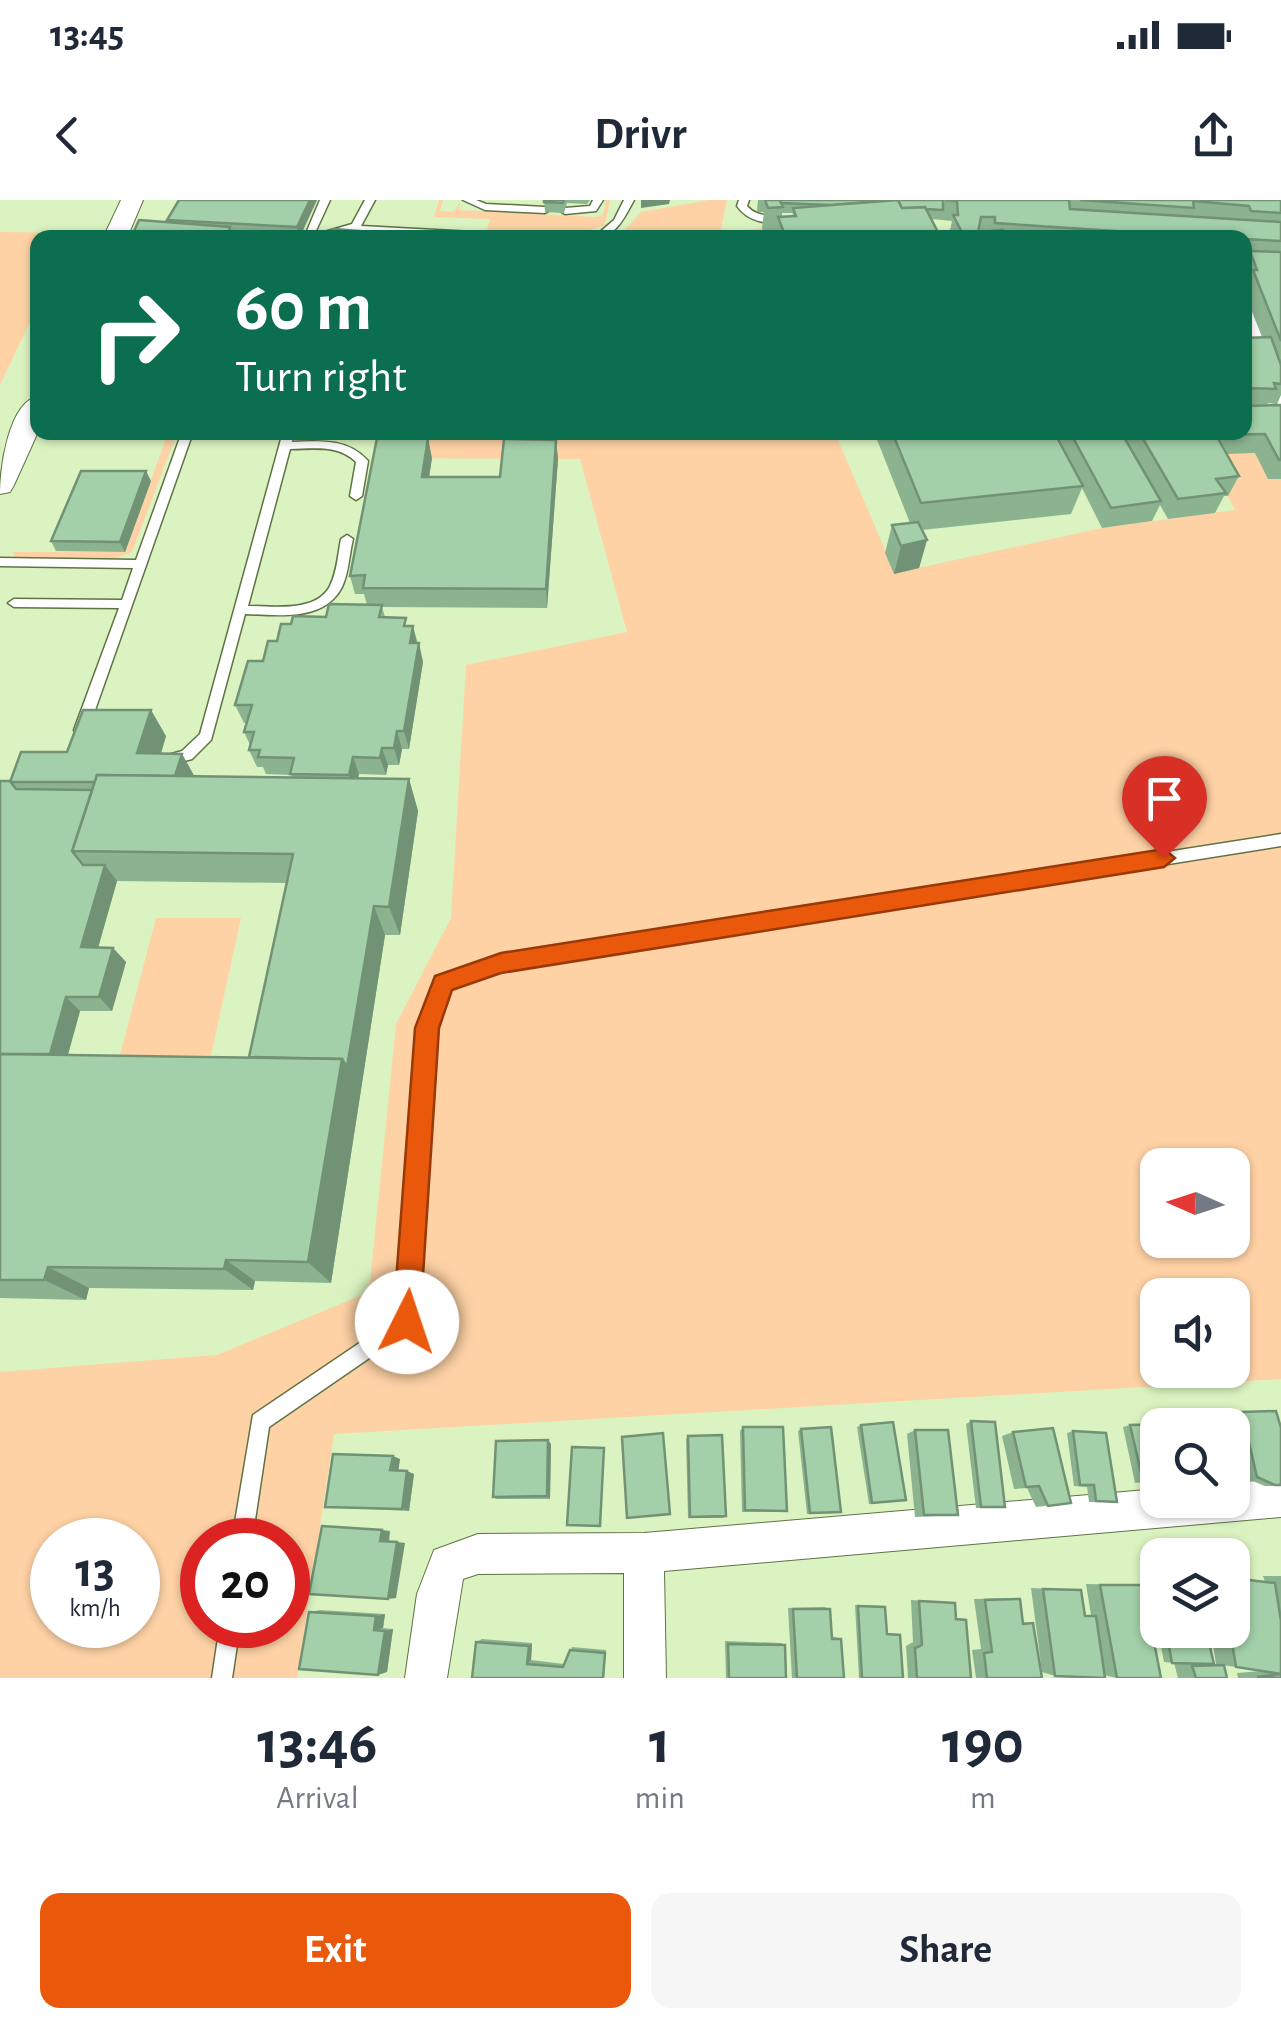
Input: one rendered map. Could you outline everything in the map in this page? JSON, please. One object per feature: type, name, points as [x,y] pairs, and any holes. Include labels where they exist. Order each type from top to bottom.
[{"type":"street","points":[[123,230],[132,200]]},
{"type":"street","points":[[1252,317],[1281,399]]},
{"type":"street","points":[[0,485],[30,421]]},
{"type":"street","points":[[426,1678],[437,1594],[448,1564],[478,1554],[644,1554],[1281,1498]]},
{"type":"street","points":[[644,1554],[645,1678]]},
{"type":"lane","points":[[315,230],[325,200]]},
{"type":"lane","points":[[352,228],[361,222],[370,200]]},
{"type":"lane","points":[[468,200],[485,207],[545,210]]},
{"type":"lane","points":[[564,211],[593,210],[598,200]]},
{"type":"lane","points":[[608,230],[618,222],[628,200]]},
{"type":"lane","points":[[744,200],[744,211],[759,219],[794,220]]},
{"type":"lane","points":[[344,230],[382,230]]},
{"type":"lane","points":[[78,750],[79,736],[185,440]]},
{"type":"lane","points":[[158,764],[187,755],[206,736],[288,440]]},
{"type":"lane","points":[[294,440],[355,452],[362,461],[356,496]]},
{"type":"lane","points":[[240,610],[322,604],[335,589],[347,539]]},
{"type":"lane","points":[[0,562],[140,564]]},
{"type":"lane","points":[[14,603],[126,604]]},
{"type":"lane","points":[[245,1518],[260,1422],[407,1322],[427,1028],[443,983],[501,963],[1281,840]]},
{"type":"lane","points":[[222,1678],[227,1648]]},
{"type":"shaded area","points":[[439,200],[443,200],[440,211],[454,212],[460,202],[459,210],[596,217],[603,215],[606,200],[610,200],[605,225],[590,230],[487,230],[490,219],[434,217]]},
{"type":"shaded area","points":[[727,200],[721,230],[624,230],[641,212]]},
{"type":"shaded area","points":[[0,232],[30,232],[30,322],[0,385]]},
{"type":"shaded area","points":[[165,440],[174,440],[132,552],[113,559],[16,558],[12,552],[125,552]]},
{"type":"shaded area","points":[[386,440],[838,440],[895,573],[1102,528],[1235,510],[1206,454],[1281,453],[1281,1379],[1250,1381],[1250,1278],[1140,1278],[1140,1387],[334,1434],[310,1592],[310,1518],[180,1518],[180,1648],[302,1648],[297,1678],[0,1678],[0,1372],[217,1355],[369,1292],[396,1024],[451,918],[466,665],[627,632],[580,459],[382,458]]},
{"type":"shaded area","points":[[156,918],[241,918],[211,1055],[120,1055]]},
{"type":"building","points":[[179,200],[310,200],[297,227],[167,220]]},
{"type":"building","points":[[765,200],[780,200],[783,207],[768,208]]},
{"type":"building","points":[[780,200],[895,200],[831,205]]},
{"type":"building","points":[[898,200],[902,208],[925,207],[937,230],[783,230],[778,217],[796,216],[793,208]]},
{"type":"building","points":[[898,200],[943,200],[943,210],[902,208]]},
{"type":"building","points":[[945,200],[1069,200],[1070,209],[1281,222],[1281,241],[1252,239],[1252,230],[1100,230],[995,223],[995,217],[981,217],[978,230],[961,230],[953,215],[958,215],[957,201]]},
{"type":"building","points":[[1080,200],[1281,200],[1281,213],[1193,201],[1194,208]]},
{"type":"building","points":[[139,220],[230,227],[229,230],[135,230]]},
{"type":"building","points":[[1252,251],[1281,252],[1281,341],[1253,270],[1257,270]]},
{"type":"building","points":[[1271,337],[1281,365],[1281,384],[1274,383],[1276,389],[1252,388],[1252,338]]},
{"type":"building","points":[[1281,405],[1281,460],[1265,434],[1252,434],[1252,406]]},
{"type":"building","points":[[377,440],[428,440],[422,477],[500,477],[504,440],[556,440],[546,589],[363,588],[365,575],[350,576]]},
{"type":"building","points":[[895,440],[1058,440],[1083,486],[921,503]]},
{"type":"building","points":[[1074,440],[1126,440],[1161,501],[1111,508]]},
{"type":"building","points":[[1144,440],[1219,440],[1239,476],[1216,479],[1226,493],[1178,499]]},
{"type":"building","points":[[81,471],[146,471],[120,542],[51,541]]},
{"type":"building","points":[[918,522],[927,540],[901,546],[892,525]]},
{"type":"building","points":[[329,604],[382,605],[379,617],[406,618],[404,626],[413,626],[410,643],[419,643],[404,731],[397,731],[394,748],[382,748],[380,758],[353,757],[349,775],[290,774],[294,758],[258,757],[260,750],[249,750],[254,732],[244,732],[252,705],[235,705],[248,661],[263,661],[268,641],[277,641],[281,624],[291,624],[293,616],[326,617]]},
{"type":"building","points":[[83,710],[151,710],[137,753],[182,754],[175,776],[97,775],[95,782],[10,782],[21,752],[67,752]]},
{"type":"building","points":[[97,775],[409,779],[389,907],[374,906],[347,1067],[342,1059],[249,1057],[293,854],[72,851]]},
{"type":"building","points":[[0,781],[10,781],[16,789],[92,790],[72,851],[83,865],[105,865],[81,947],[113,948],[99,997],[66,997],[50,1054],[0,1054]]},
{"type":"building","points":[[0,1054],[342,1059],[308,1262],[226,1260],[224,1269],[48,1267],[44,1280],[0,1280]]},
{"type":"building","points":[[1276,1411],[1281,1428],[1281,1485],[1257,1477],[1250,1447],[1250,1412]]},
{"type":"building","points":[[971,1421],[995,1422],[1005,1507],[981,1507]]},
{"type":"building","points":[[893,1422],[906,1500],[872,1503],[861,1425]]},
{"type":"building","points":[[1130,1425],[1140,1425],[1140,1468]]},
{"type":"building","points":[[743,1427],[783,1427],[787,1511],[745,1510]]},
{"type":"building","points":[[831,1427],[841,1512],[810,1513],[801,1429]]},
{"type":"building","points":[[1053,1428],[1071,1503],[1048,1506],[1039,1486],[1026,1487],[1013,1432]]},
{"type":"building","points":[[915,1430],[948,1430],[958,1515],[924,1515]]},
{"type":"building","points":[[1073,1431],[1106,1433],[1117,1502],[1096,1501],[1094,1485],[1080,1485]]},
{"type":"building","points":[[663,1433],[670,1514],[627,1518],[622,1437]]},
{"type":"building","points":[[722,1435],[726,1516],[690,1517],[688,1436]]},
{"type":"building","points":[[548,1440],[547,1496],[493,1497],[496,1441]]},
{"type":"building","points":[[572,1447],[604,1448],[600,1526],[567,1525]]},
{"type":"building","points":[[333,1454],[393,1456],[390,1470],[407,1471],[402,1509],[325,1507]]},
{"type":"building","points":[[322,1526],[382,1530],[380,1541],[397,1542],[388,1599],[310,1594]]},
{"type":"building","points":[[1250,1580],[1275,1583],[1281,1621],[1281,1674],[1236,1667],[1233,1648],[1250,1648]]},
{"type":"building","points":[[1100,1585],[1140,1585],[1140,1648],[1155,1648],[1161,1678],[1117,1678]]},
{"type":"building","points":[[1043,1589],[1081,1590],[1085,1616],[1096,1616],[1105,1678],[1055,1676]]},
{"type":"building","points":[[1020,1599],[1023,1624],[1033,1623],[1042,1678],[987,1678],[984,1653],[992,1652],[985,1600]]},
{"type":"building","points":[[919,1601],[955,1603],[956,1619],[966,1620],[971,1678],[917,1678],[915,1648],[922,1645]]},
{"type":"building","points":[[858,1606],[885,1607],[887,1634],[900,1635],[903,1678],[862,1678]]},
{"type":"building","points":[[793,1609],[830,1609],[832,1639],[841,1639],[844,1678],[797,1678]]},
{"type":"building","points":[[310,1612],[376,1616],[374,1630],[385,1631],[378,1675],[299,1669],[303,1648],[310,1648]]},
{"type":"building","points":[[476,1642],[529,1646],[527,1664],[563,1667],[570,1650],[605,1653],[603,1678],[472,1678]]},
{"type":"building","points":[[728,1644],[785,1645],[786,1678],[729,1678]]},
{"type":"building","points":[[1169,1648],[1210,1648],[1214,1664],[1172,1663]]},
{"type":"building","points":[[1224,1665],[1227,1678],[1196,1678],[1192,1666]]},
{"type":"route","points":[[407,1322],[427,1028],[443,983],[501,963],[1164,858]]}]
